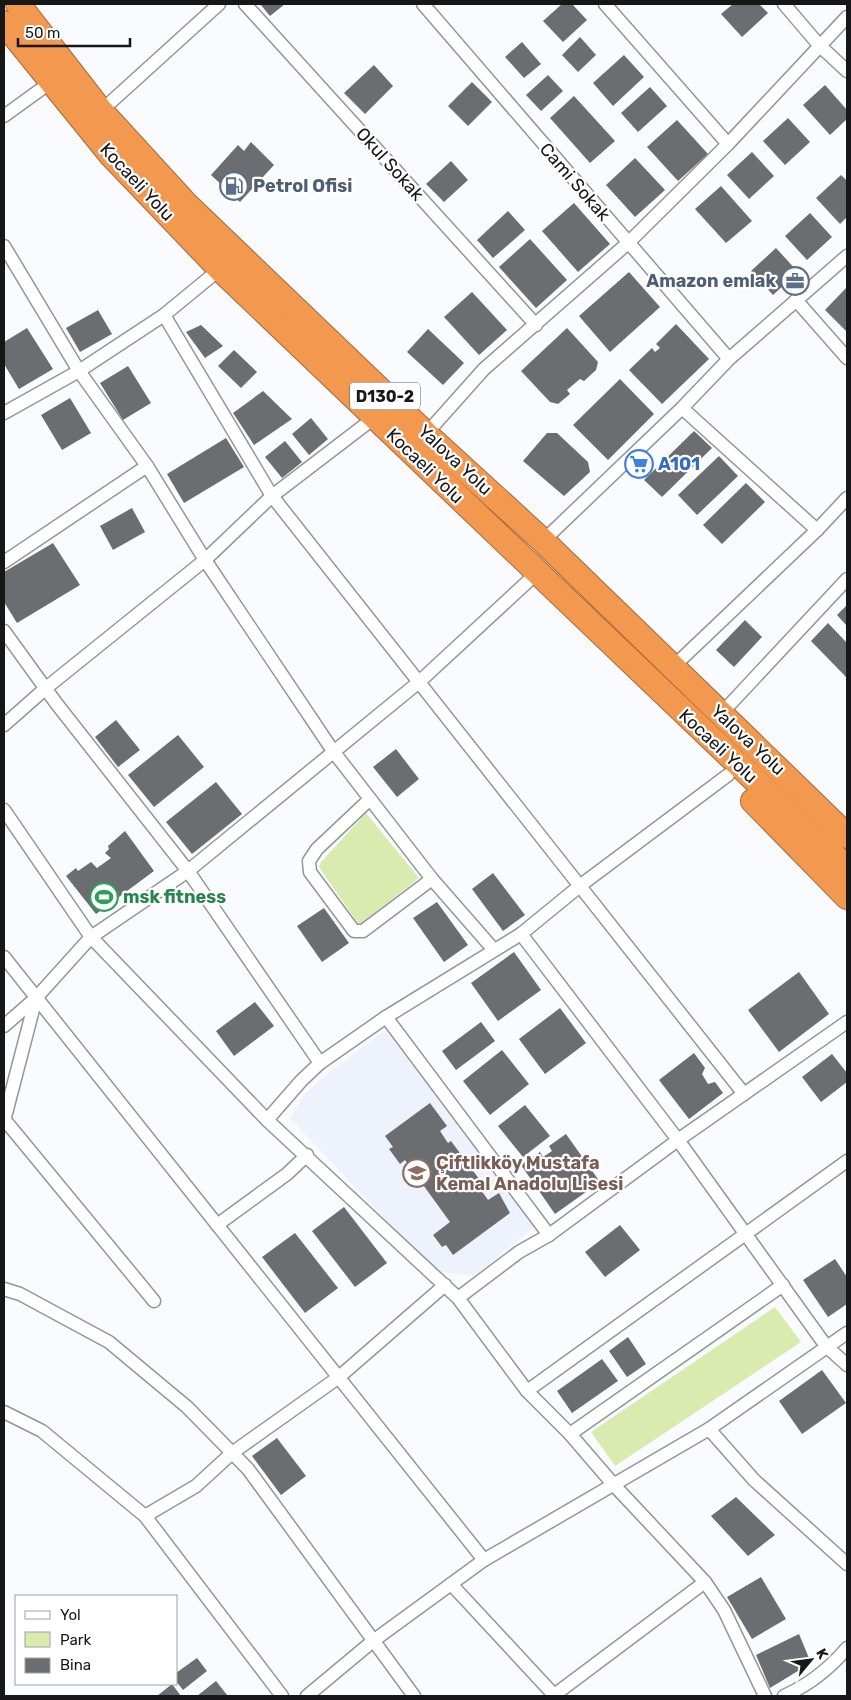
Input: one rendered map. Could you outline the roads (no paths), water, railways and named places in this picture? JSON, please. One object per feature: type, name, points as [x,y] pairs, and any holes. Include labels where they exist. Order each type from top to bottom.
[{"type":"highway","name":"Yalova Yolu","points":[[18,4],[101,111],[187,205],[426,434],[543,541],[720,715],[777,766],[847,836]]},
{"type":"highway","name":"Kocaeli̇ Yolu","points":[[4,23],[111,155],[220,269],[847,868]]},
{"type":"highway","points":[[633,664],[698,744],[847,897]]},
{"type":"highway","points":[[777,766],[847,815]]},
{"type":"street","points":[[101,111],[219,4]]},
{"type":"street","name":"Okul Sokak","points":[[245,4],[536,325]]},
{"type":"street","name":"Cami Sokak","points":[[423,4],[729,359]]},
{"type":"street","points":[[605,4],[728,144]]},
{"type":"street","points":[[784,4],[819,45],[847,71]]},
{"type":"street","points":[[426,434],[484,369],[628,243],[728,144],[847,17]]},
{"type":"street","points":[[4,116],[51,82]]},
{"type":"street","points":[[4,246],[7,260],[79,371],[147,466],[204,560],[333,751],[432,879],[494,950]]},
{"type":"street","points":[[543,541],[682,408],[729,359],[847,256]]},
{"type":"street","points":[[4,413],[79,371],[164,315],[220,269]]},
{"type":"street","points":[[796,300],[847,358]]},
{"type":"street","points":[[164,315],[272,496],[581,885],[744,1094]]},
{"type":"street","points":[[682,408],[817,530]]},
{"type":"street","points":[[4,725],[46,688],[204,560],[272,496],[374,418]]},
{"type":"street","points":[[4,562],[147,466]]},
{"type":"street","points":[[672,667],[817,530],[847,498]]},
{"type":"street","points":[[4,1026],[36,998],[91,937],[188,871],[419,682],[537,573]]},
{"type":"street","points":[[720,715],[847,579]]},
{"type":"street","points":[[4,631],[188,871],[320,1063]]},
{"type":"street","points":[[267,1120],[301,1080],[320,1063],[386,1017],[521,934],[581,885],[728,775]]},
{"type":"street","points":[[370,799],[316,849],[309,861],[310,872],[354,930],[363,931],[432,879]]},
{"type":"street","points":[[4,810],[91,937],[267,1120],[307,1155],[458,1298],[527,1391],[570,1434],[613,1484],[705,1582],[724,1610],[765,1696]]},
{"type":"street","points":[[521,934],[747,1233],[826,1346],[847,1365]]},
{"type":"street","points":[[4,957],[484,1560]]},
{"type":"street","points":[[36,998],[4,1120],[154,1301]]},
{"type":"street","points":[[386,1017],[549,1235]]},
{"type":"street","points":[[458,1298],[519,1252],[549,1235],[678,1140],[847,1022]]},
{"type":"street","points":[[217,1225],[286,1174],[307,1155]]},
{"type":"street","points":[[527,1391],[847,1161]]},
{"type":"street","points":[[145,1516],[196,1486],[232,1453],[338,1377],[445,1285]]},
{"type":"street","points":[[570,1434],[783,1285]]},
{"type":"street","points":[[4,1289],[20,1294],[109,1342],[187,1407],[248,1469],[414,1696]]},
{"type":"street","points":[[307,1696],[373,1641],[484,1560],[709,1429],[847,1332]]},
{"type":"street","points":[[4,1412],[42,1431],[145,1516],[282,1696]]},
{"type":"street","points":[[709,1429],[754,1480],[847,1564]]},
{"type":"street","points":[[451,1584],[554,1696],[705,1582]]},
{"type":"street","points":[[784,1696],[798,1690],[833,1664],[847,1648]]},
{"type":"place","name":"Petrol Ofisi","points":[[234,186]]},
{"type":"place","name":"Amazon emlak","points":[[795,281]]},
{"type":"place","name":"A101","points":[[639,464]]},
{"type":"place","name":"msk fitness","points":[[104,897]]},
{"type":"place","name":"Çiftlikköy Mustafa Kemal Anadolu Lisesi","points":[[417,1173]]}]
